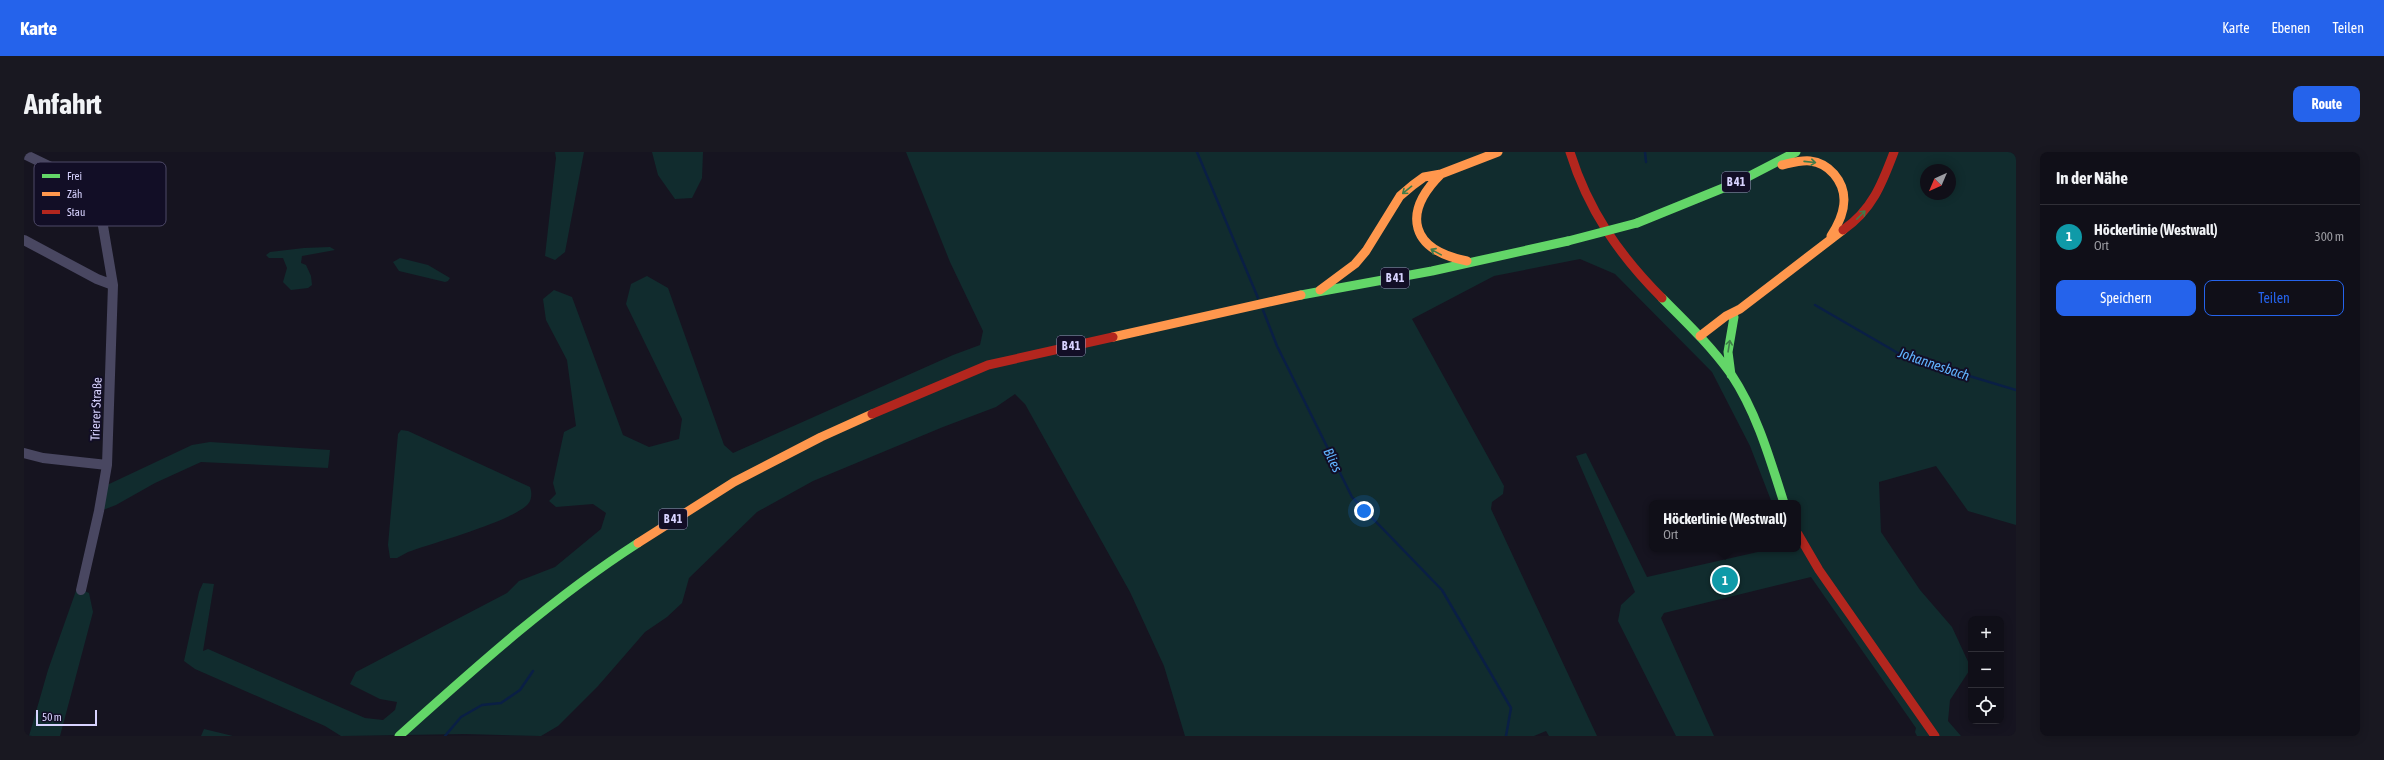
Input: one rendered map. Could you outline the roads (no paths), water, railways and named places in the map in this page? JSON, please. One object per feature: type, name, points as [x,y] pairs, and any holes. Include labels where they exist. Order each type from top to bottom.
[{"type":"main road","points":[[1312,293],[1355,264],[1366,250],[1400,196],[1424,177],[1441,174],[1498,152]]},
{"type":"main road","points":[[1570,152],[1582,185],[1605,230],[1634,269],[1700,336],[1731,375],[1758,424],[1783,500]]},
{"type":"main road","name":"B 41","points":[[399,736],[509,637],[596,570],[734,482],[821,437],[899,402],[988,366],[1312,293],[1474,263],[1637,223],[1701,198],[1771,166],[1796,152]]},
{"type":"main road","points":[[1700,336],[1726,316],[1740,309],[1830,239],[1852,224],[1870,206],[1881,188],[1894,152]]},
{"type":"main road","points":[[1771,166],[1810,161],[1830,169],[1836,177],[1844,196],[1845,206],[1842,216],[1830,239]]},
{"type":"main road","points":[[1441,174],[1426,189],[1420,200],[1416,212],[1417,227],[1422,240],[1432,251],[1447,258],[1474,263]]},
{"type":"main road","points":[[1707,344],[1740,309]]},
{"type":"main road","points":[[1731,375],[1728,352],[1734,317]]},
{"type":"main road","points":[[1801,539],[1819,570],[1935,736]]},
{"type":"street","points":[[24,154],[41,162]]},
{"type":"street","name":"Trierer Straße","points":[[81,590],[99,511],[107,465],[113,285],[103,226]]},
{"type":"street","points":[[24,240],[97,279],[113,285]]},
{"type":"street","points":[[24,453],[43,458],[107,465]]},
{"type":"waterway","name":"Blies","points":[[1197,152],[1258,298]]},
{"type":"waterway","name":"Johannesbach","points":[[1645,152],[1646,162]]},
{"type":"waterway","name":"Johannesbach","points":[[1815,305],[1903,356],[2016,390]]},
{"type":"waterway","name":"Blies","points":[[1263,310],[1277,346],[1352,497],[1442,590],[1511,708],[1506,736]]},
{"type":"waterway","points":[[445,736],[461,717],[482,705],[501,703],[520,690],[533,671]]},
{"type":"place","name":"Höckerlinie (Westwall)","points":[[1725,580]]}]
